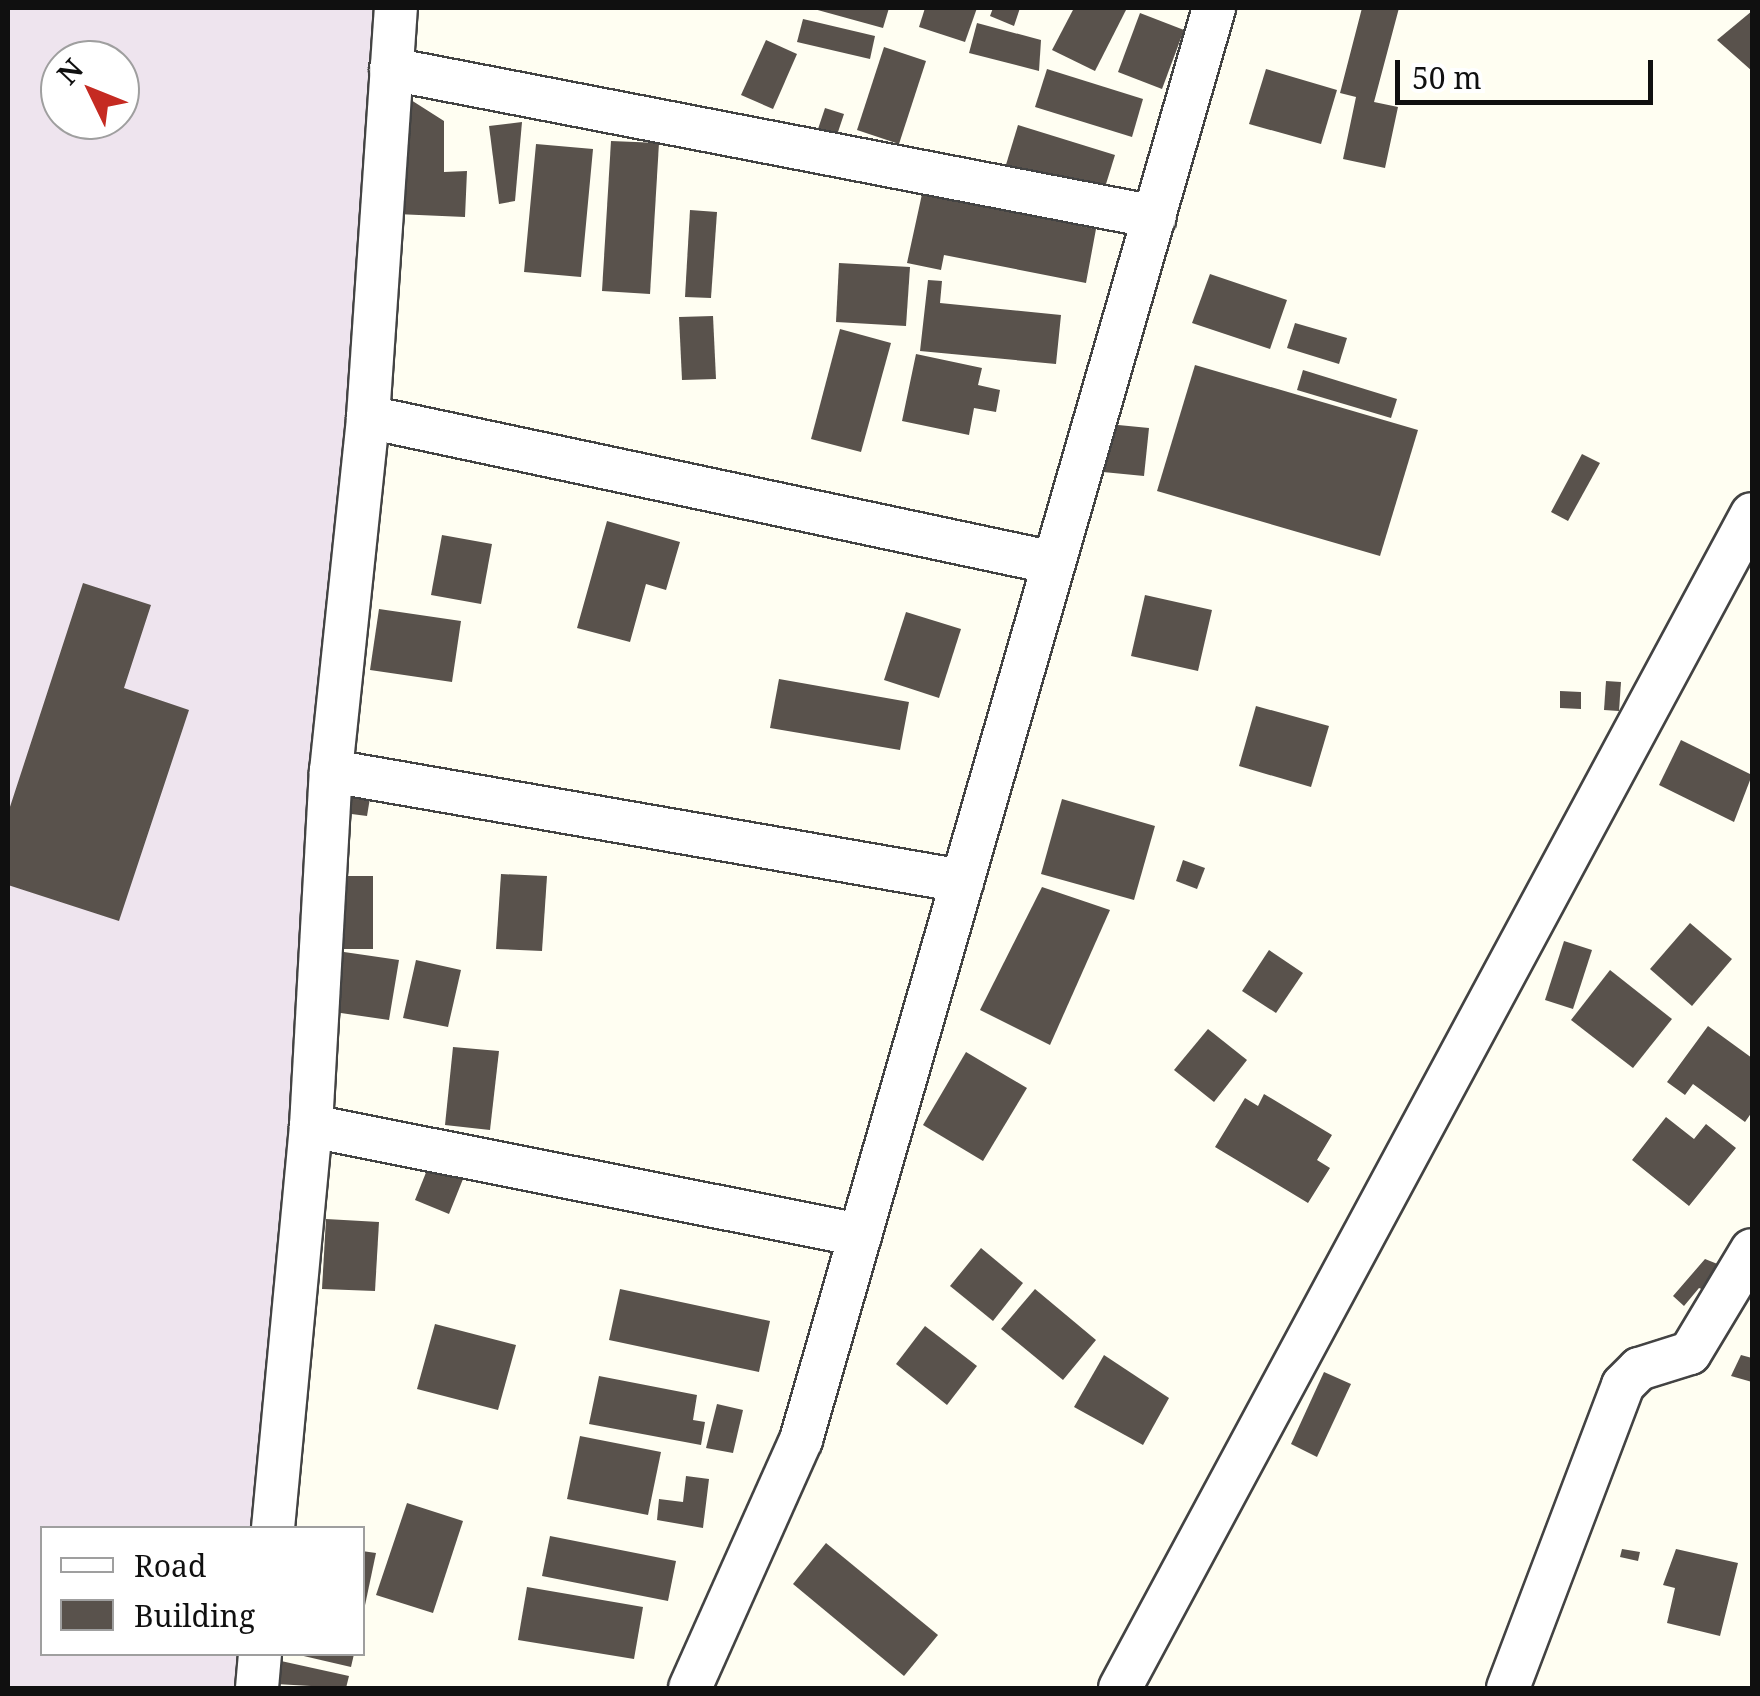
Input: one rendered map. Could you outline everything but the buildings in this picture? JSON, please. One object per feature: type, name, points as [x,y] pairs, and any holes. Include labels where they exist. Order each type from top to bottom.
[{"type":"street","points":[[272,1526],[311,1126],[331,770],[368,417],[396,8]]},
{"type":"street","points":[[690,1688],[801,1440],[1214,8]]},
{"type":"street","points":[[392,69],[1156,217]]},
{"type":"street","points":[[368,417],[1054,563]]},
{"type":"street","points":[[1120,1688],[1752,514]]},
{"type":"street","points":[[331,770],[962,881]]},
{"type":"street","points":[[311,1126],[860,1235]]},
{"type":"street","points":[[1508,1688],[1623,1385],[1638,1368],[1690,1353],[1752,1250]]},
{"type":"street","points":[[257,1688],[260,1656]]},
{"type":"shaded area","points":[[8,8],[374,8],[271,1526],[40,1526],[40,1656],[262,1656],[260,1688],[8,1688]]}]
